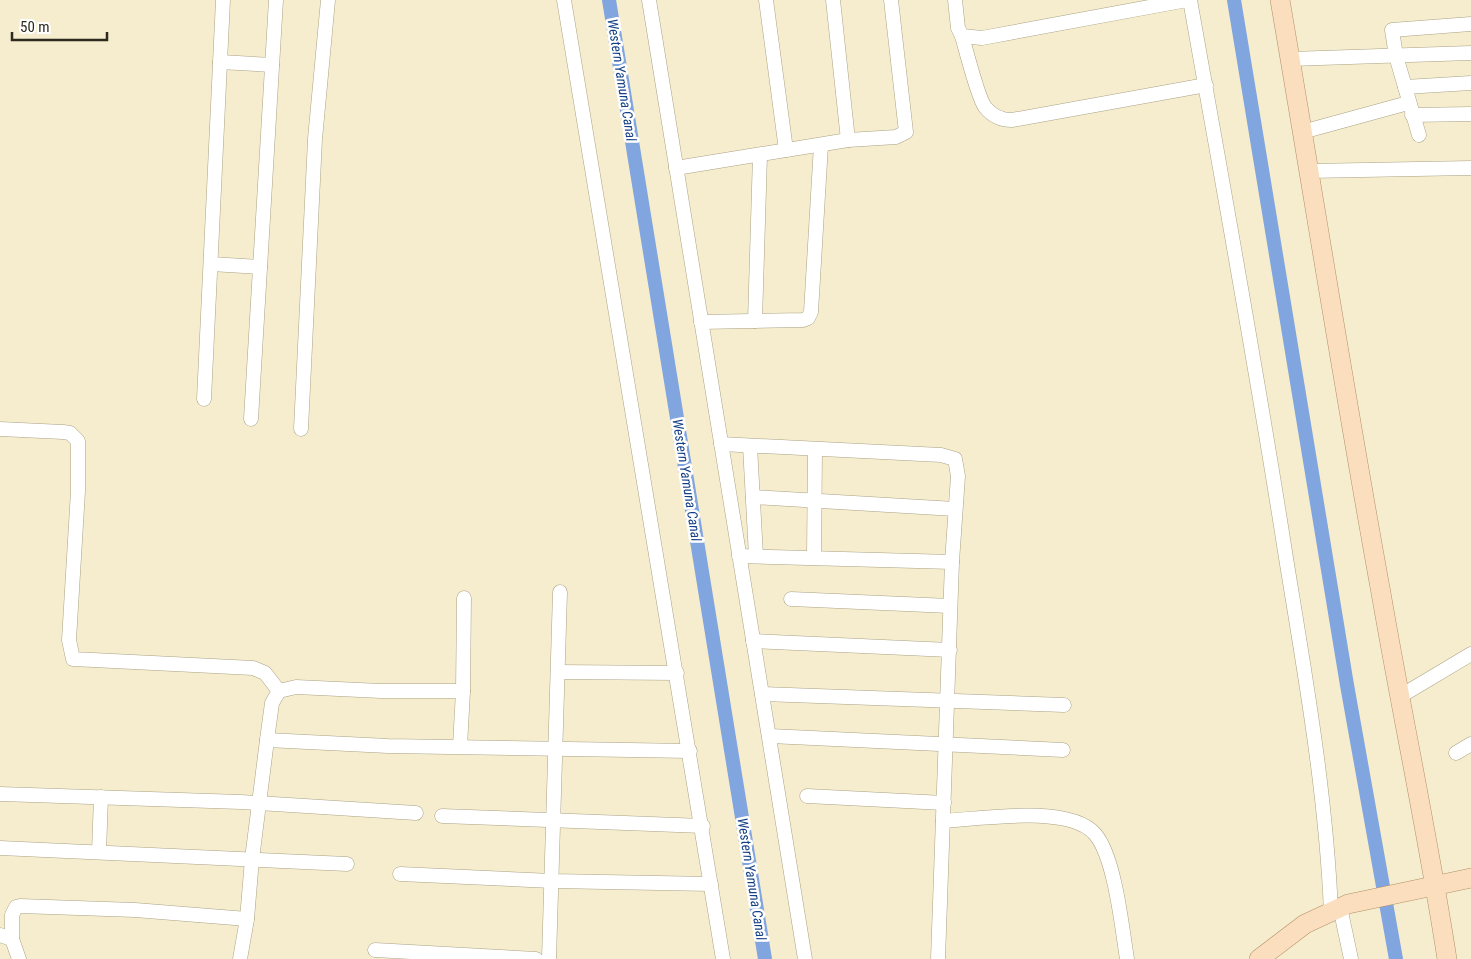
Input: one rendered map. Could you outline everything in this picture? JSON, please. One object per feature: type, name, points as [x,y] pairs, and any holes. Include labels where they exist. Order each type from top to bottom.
[{"type":"main road","points":[[1280,0],[1399,697],[1436,885],[1448,959]]},
{"type":"main road","points":[[1259,959],[1305,924],[1340,908],[1436,885],[1471,879]]},
{"type":"street","points":[[204,399],[224,0]]},
{"type":"street","points":[[251,419],[276,0]]},
{"type":"street","points":[[301,429],[316,139],[328,0]]},
{"type":"street","points":[[564,0],[703,826],[723,959]]},
{"type":"street","points":[[649,0],[805,959]]},
{"type":"street","points":[[766,0],[786,150]]},
{"type":"street","points":[[833,0],[848,140]]},
{"type":"street","points":[[676,168],[848,140],[896,137],[906,132],[891,0]]},
{"type":"street","points":[[955,0],[958,28],[984,106],[992,115],[1003,120],[1012,120],[1206,85]]},
{"type":"street","points":[[962,36],[982,38],[1189,0],[1259,384],[1316,743],[1327,835],[1351,959]]},
{"type":"street","points":[[1419,135],[1396,56],[1392,30],[1471,24]]},
{"type":"street","points":[[1290,59],[1471,53]]},
{"type":"street","points":[[220,62],[272,65]]},
{"type":"street","points":[[1405,88],[1471,83]]},
{"type":"street","points":[[1302,132],[1410,109],[1471,114]]},
{"type":"street","points":[[701,322],[803,320],[808,318],[811,312],[821,145]]},
{"type":"street","points":[[755,321],[760,155]]},
{"type":"street","points":[[1309,171],[1471,168]]},
{"type":"street","points":[[211,264],[260,268]]},
{"type":"street","points":[[0,429],[70,433],[78,442],[78,491],[69,640],[70,654],[73,659],[253,668],[265,673],[279,691]]},
{"type":"street","points":[[721,444],[949,457],[955,460],[958,467],[950,606],[938,959]]},
{"type":"street","points":[[750,446],[756,556]]},
{"type":"street","points":[[814,557],[815,449]]},
{"type":"street","points":[[753,497],[955,509]]},
{"type":"street","points":[[739,556],[952,562]]},
{"type":"street","points":[[549,959],[560,592]]},
{"type":"street","points":[[460,746],[463,691],[464,598]]},
{"type":"street","points":[[791,599],[950,606]]},
{"type":"street","points":[[753,641],[950,650]]},
{"type":"street","points":[[1399,697],[1471,654]]},
{"type":"street","points":[[558,672],[677,673]]},
{"type":"street","points":[[240,959],[247,919],[252,859],[272,703],[279,691],[296,687],[381,691],[463,691]]},
{"type":"street","points":[[762,694],[1064,705]]},
{"type":"street","points":[[770,736],[1063,750]]},
{"type":"street","points":[[267,740],[690,751]]},
{"type":"street","points":[[1456,753],[1471,744]]},
{"type":"street","points":[[0,794],[416,812]]},
{"type":"street","points":[[807,796],[944,804]]},
{"type":"street","points":[[99,852],[100,797]]},
{"type":"street","points":[[442,816],[554,822],[703,826]]},
{"type":"street","points":[[944,821],[1050,817],[1072,820],[1085,826],[1096,835],[1104,850],[1114,884],[1127,959]]},
{"type":"street","points":[[0,848],[347,864]]},
{"type":"street","points":[[400,874],[552,881],[712,884]]},
{"type":"street","points":[[19,959],[6,937],[12,915],[16,907],[20,906],[135,910],[247,919]]},
{"type":"street","points":[[375,950],[536,959]]},
{"type":"waterway","name":"Western Yamuna Canal","points":[[609,0],[765,959]]},
{"type":"waterway","points":[[1234,0],[1347,685],[1396,959]]}]
